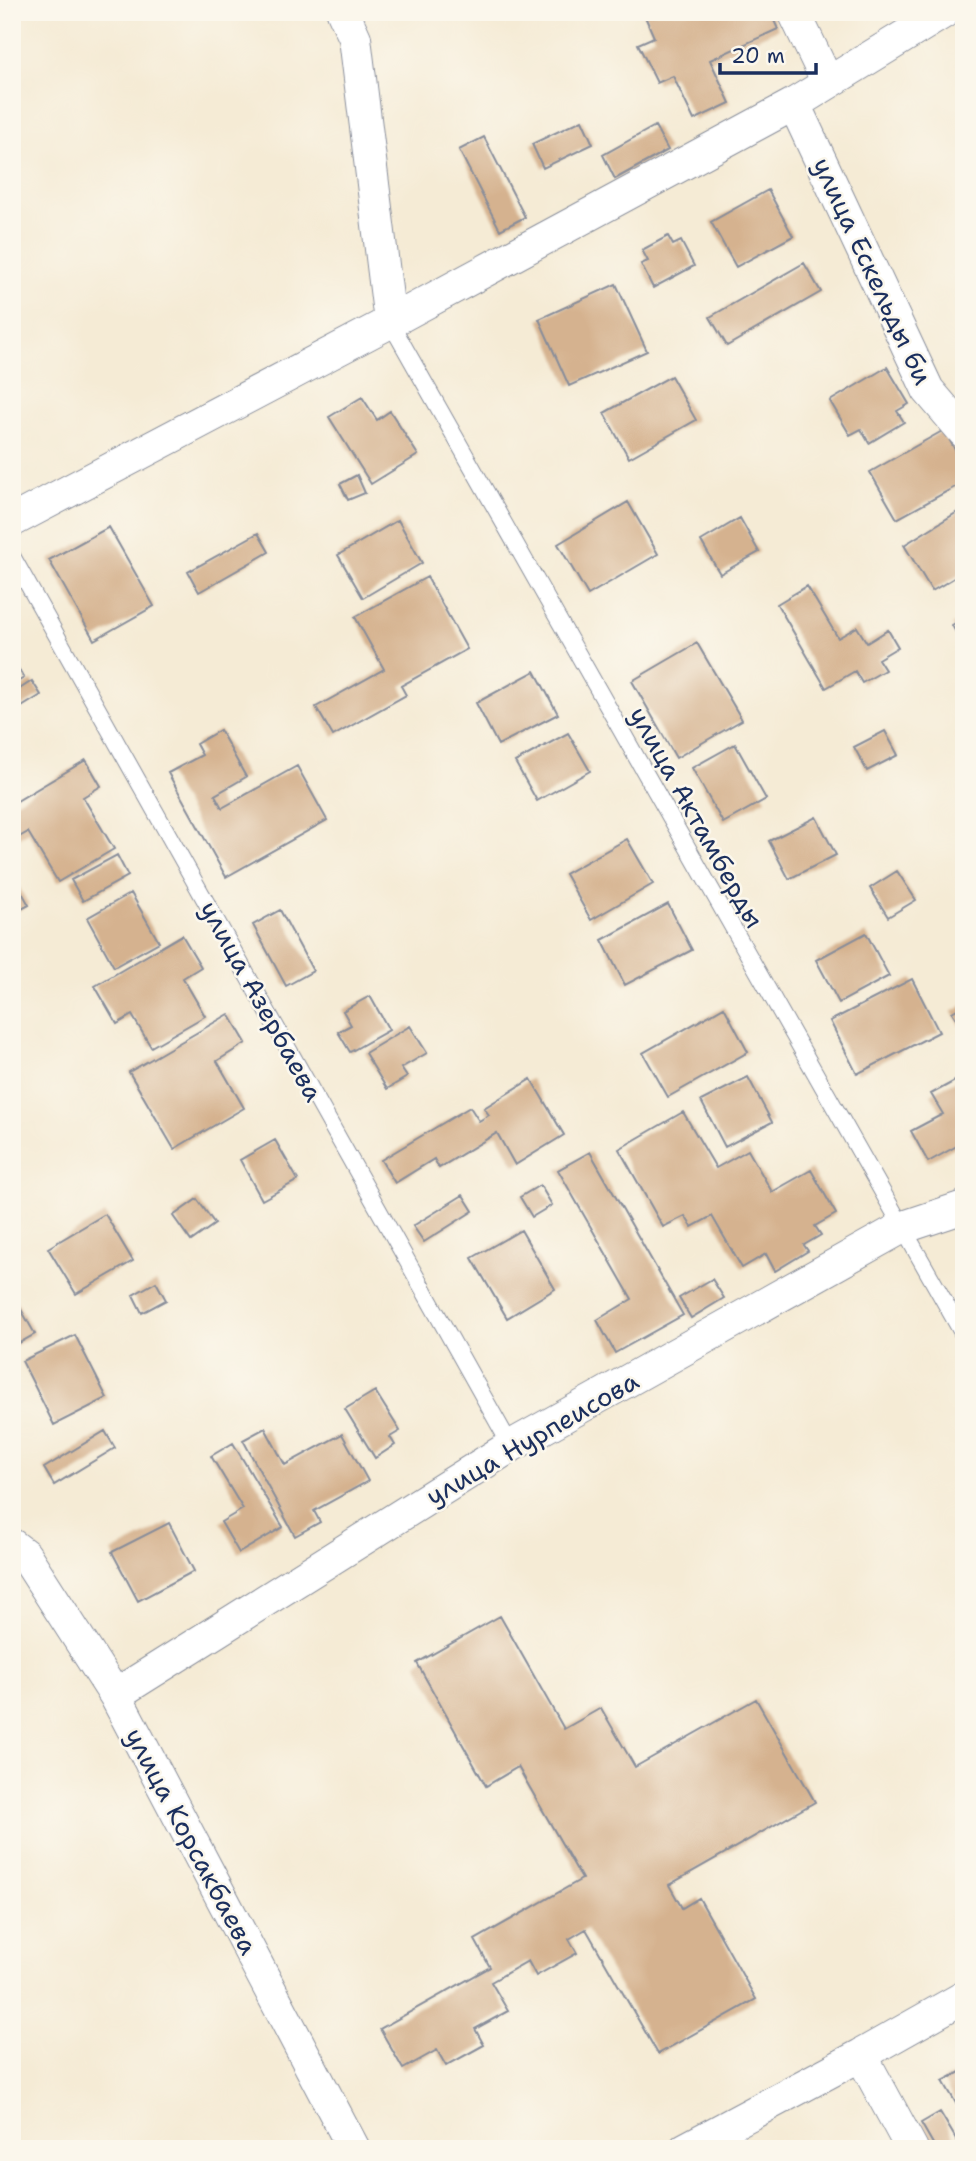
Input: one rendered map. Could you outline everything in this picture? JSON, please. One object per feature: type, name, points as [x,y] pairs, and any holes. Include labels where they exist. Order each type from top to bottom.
[{"type":"street","points":[[343,12],[355,38],[390,323]]},
{"type":"street","points":[[794,12],[828,83]]},
{"type":"street","points":[[12,521],[390,323],[794,104],[944,12]]},
{"type":"street","name":"улица Ескельды би","points":[[794,104],[928,390],[964,432]]},
{"type":"street","name":"улица Нурпеисова","points":[[115,1695],[511,1446],[901,1228],[964,1207]]},
{"type":"street","name":"улица Корсакбаева","points":[[12,1545],[25,1555],[115,1695],[354,2149]]},
{"type":"street","points":[[685,2149],[964,1997]]},
{"type":"street","points":[[861,2055],[912,2149]]},
{"type":"lane","name":"улица Актамберды","points":[[390,323],[964,1336]]},
{"type":"lane","name":"улица Азербаева","points":[[12,556],[511,1446]]},
{"type":"building","points":[[643,12],[770,12],[778,29],[710,60],[730,103],[694,120],[673,76],[657,83],[638,44],[654,37]]},
{"type":"building","points":[[582,120],[593,144],[543,168],[532,144]]},
{"type":"building","points":[[655,126],[668,150],[615,179],[603,155]]},
{"type":"building","points":[[484,137],[525,217],[500,230],[459,150]]},
{"type":"building","points":[[768,190],[793,236],[736,267],[711,222]]},
{"type":"building","points":[[668,236],[673,245],[681,241],[694,266],[653,288],[641,264],[648,261],[642,250]]},
{"type":"building","points":[[804,263],[821,292],[727,346],[710,317]]},
{"type":"building","points":[[616,284],[647,351],[569,386],[539,319]]},
{"type":"building","points":[[887,367],[909,404],[897,411],[904,422],[869,443],[861,429],[850,435],[830,401]]},
{"type":"building","points":[[671,376],[696,420],[629,458],[604,413]]},
{"type":"building","points":[[362,397],[377,420],[390,411],[418,455],[371,484],[329,417]]},
{"type":"building","points":[[944,430],[964,466],[964,482],[897,519],[870,472]]},
{"type":"building","points":[[357,475],[365,493],[348,500],[340,484]]},
{"type":"building","points":[[628,502],[658,554],[588,595],[558,544]]},
{"type":"building","points":[[964,508],[964,572],[932,591],[904,545]]},
{"type":"building","points":[[740,518],[759,552],[720,574],[701,541]]},
{"type":"building","points":[[398,520],[422,563],[363,598],[338,555]]},
{"type":"building","points":[[109,527],[154,606],[94,640],[49,560]]},
{"type":"building","points":[[258,533],[269,552],[199,592],[188,572]]},
{"type":"building","points":[[427,577],[467,649],[401,686],[406,695],[333,736],[316,707],[384,669],[355,617]]},
{"type":"building","points":[[807,586],[838,638],[857,627],[867,643],[888,630],[898,647],[878,659],[885,670],[862,683],[855,671],[826,688],[777,604]]},
{"type":"building","points":[[964,618],[964,647],[952,625]]},
{"type":"building","points":[[697,643],[742,720],[676,758],[632,681]]},
{"type":"building","points":[[12,658],[24,678],[12,685]]},
{"type":"building","points":[[535,671],[558,714],[498,745],[476,703]]},
{"type":"building","points":[[32,681],[41,695],[12,713],[12,694]]},
{"type":"building","points":[[220,730],[246,777],[215,795],[222,808],[297,766],[327,820],[226,877],[168,773],[202,755],[196,744]]},
{"type":"building","points":[[885,731],[898,755],[867,771],[854,747]]},
{"type":"building","points":[[568,733],[590,771],[537,801],[515,762]]},
{"type":"building","points":[[735,744],[766,799],[723,823],[692,768]]},
{"type":"building","points":[[86,760],[101,786],[83,797],[114,849],[58,882],[28,832],[12,841],[12,804]]},
{"type":"building","points":[[816,817],[836,855],[789,879],[769,841]]},
{"type":"building","points":[[627,839],[653,884],[591,920],[565,874]]},
{"type":"building","points":[[117,855],[128,876],[83,901],[71,880]]},
{"type":"building","points":[[897,871],[916,900],[888,917],[870,888]]},
{"type":"building","points":[[19,887],[29,905],[12,914],[12,892]]},
{"type":"building","points":[[131,893],[159,942],[114,967],[87,918]]},
{"type":"building","points":[[668,904],[692,950],[625,985],[602,940]]},
{"type":"building","points":[[280,910],[313,971],[286,986],[253,925]]},
{"type":"building","points":[[866,933],[889,976],[839,1003],[816,960]]},
{"type":"building","points":[[182,935],[201,967],[183,978],[205,1016],[151,1047],[132,1015],[117,1024],[95,986]]},
{"type":"building","points":[[912,979],[939,1032],[857,1074],[830,1021]]},
{"type":"building","points":[[370,996],[389,1030],[350,1052],[338,1032],[351,1025],[343,1011]]},
{"type":"building","points":[[964,1005],[964,1031],[952,1012]]},
{"type":"building","points":[[724,1007],[748,1052],[668,1097],[643,1053]]},
{"type":"building","points":[[229,1014],[246,1043],[217,1061],[244,1108],[174,1149],[129,1072]]},
{"type":"building","points":[[410,1026],[427,1053],[401,1068],[407,1077],[387,1089],[365,1053]]},
{"type":"building","points":[[964,1076],[964,1142],[928,1162],[911,1131],[943,1114],[931,1094]]},
{"type":"building","points":[[748,1077],[772,1122],[725,1147],[701,1101]]},
{"type":"building","points":[[531,1079],[564,1135],[515,1165],[497,1133],[439,1168],[434,1159],[395,1183],[381,1160],[470,1107],[479,1121],[489,1115],[484,1108]]},
{"type":"building","points":[[683,1112],[716,1168],[748,1150],[772,1192],[811,1170],[836,1214],[815,1226],[821,1235],[804,1245],[808,1251],[775,1271],[766,1254],[742,1268],[712,1216],[692,1227],[685,1216],[663,1227],[619,1149]]},
{"type":"building","points":[[275,1140],[298,1180],[262,1200],[240,1160]]},
{"type":"building","points":[[590,1152],[683,1315],[615,1353],[597,1320],[632,1299],[558,1170]]},
{"type":"building","points":[[540,1185],[552,1205],[532,1217],[520,1197]]},
{"type":"building","points":[[463,1195],[473,1211],[424,1242],[413,1226]]},
{"type":"building","points":[[197,1199],[215,1224],[191,1241],[173,1216]]},
{"type":"building","points":[[105,1214],[133,1261],[76,1294],[48,1248]]},
{"type":"building","points":[[521,1230],[555,1289],[507,1318],[472,1258]]},
{"type":"building","points":[[712,1279],[724,1298],[691,1318],[679,1298]]},
{"type":"building","points":[[156,1282],[166,1300],[142,1313],[133,1295]]},
{"type":"building","points":[[14,1297],[35,1334],[12,1347],[12,1299]]},
{"type":"building","points":[[75,1335],[107,1398],[54,1425],[22,1361]]},
{"type":"building","points":[[375,1391],[400,1431],[390,1437],[395,1445],[375,1458],[345,1409]]},
{"type":"building","points":[[265,1428],[285,1465],[342,1434],[368,1481],[314,1511],[320,1522],[295,1536],[243,1440]]},
{"type":"building","points":[[105,1431],[115,1448],[54,1485],[44,1468]]},
{"type":"building","points":[[233,1443],[283,1527],[239,1553],[221,1522],[243,1509],[211,1456]]},
{"type":"building","points":[[169,1523],[194,1571],[138,1601],[112,1552]]},
{"type":"building","points":[[500,1616],[564,1729],[601,1708],[635,1767],[756,1699],[815,1802],[669,1885],[682,1908],[699,1898],[756,1999],[658,2054],[586,1929],[569,1939],[577,1953],[536,1976],[528,1961],[491,1982],[508,2011],[475,2029],[484,2045],[446,2066],[437,2050],[403,2069],[380,2029],[490,1967],[475,1940],[582,1879],[518,1767],[486,1786],[417,1663]]},
{"type":"building","points":[[964,2070],[964,2117],[943,2081]]},
{"type":"building","points":[[940,2112],[962,2149],[936,2149],[921,2123]]}]
